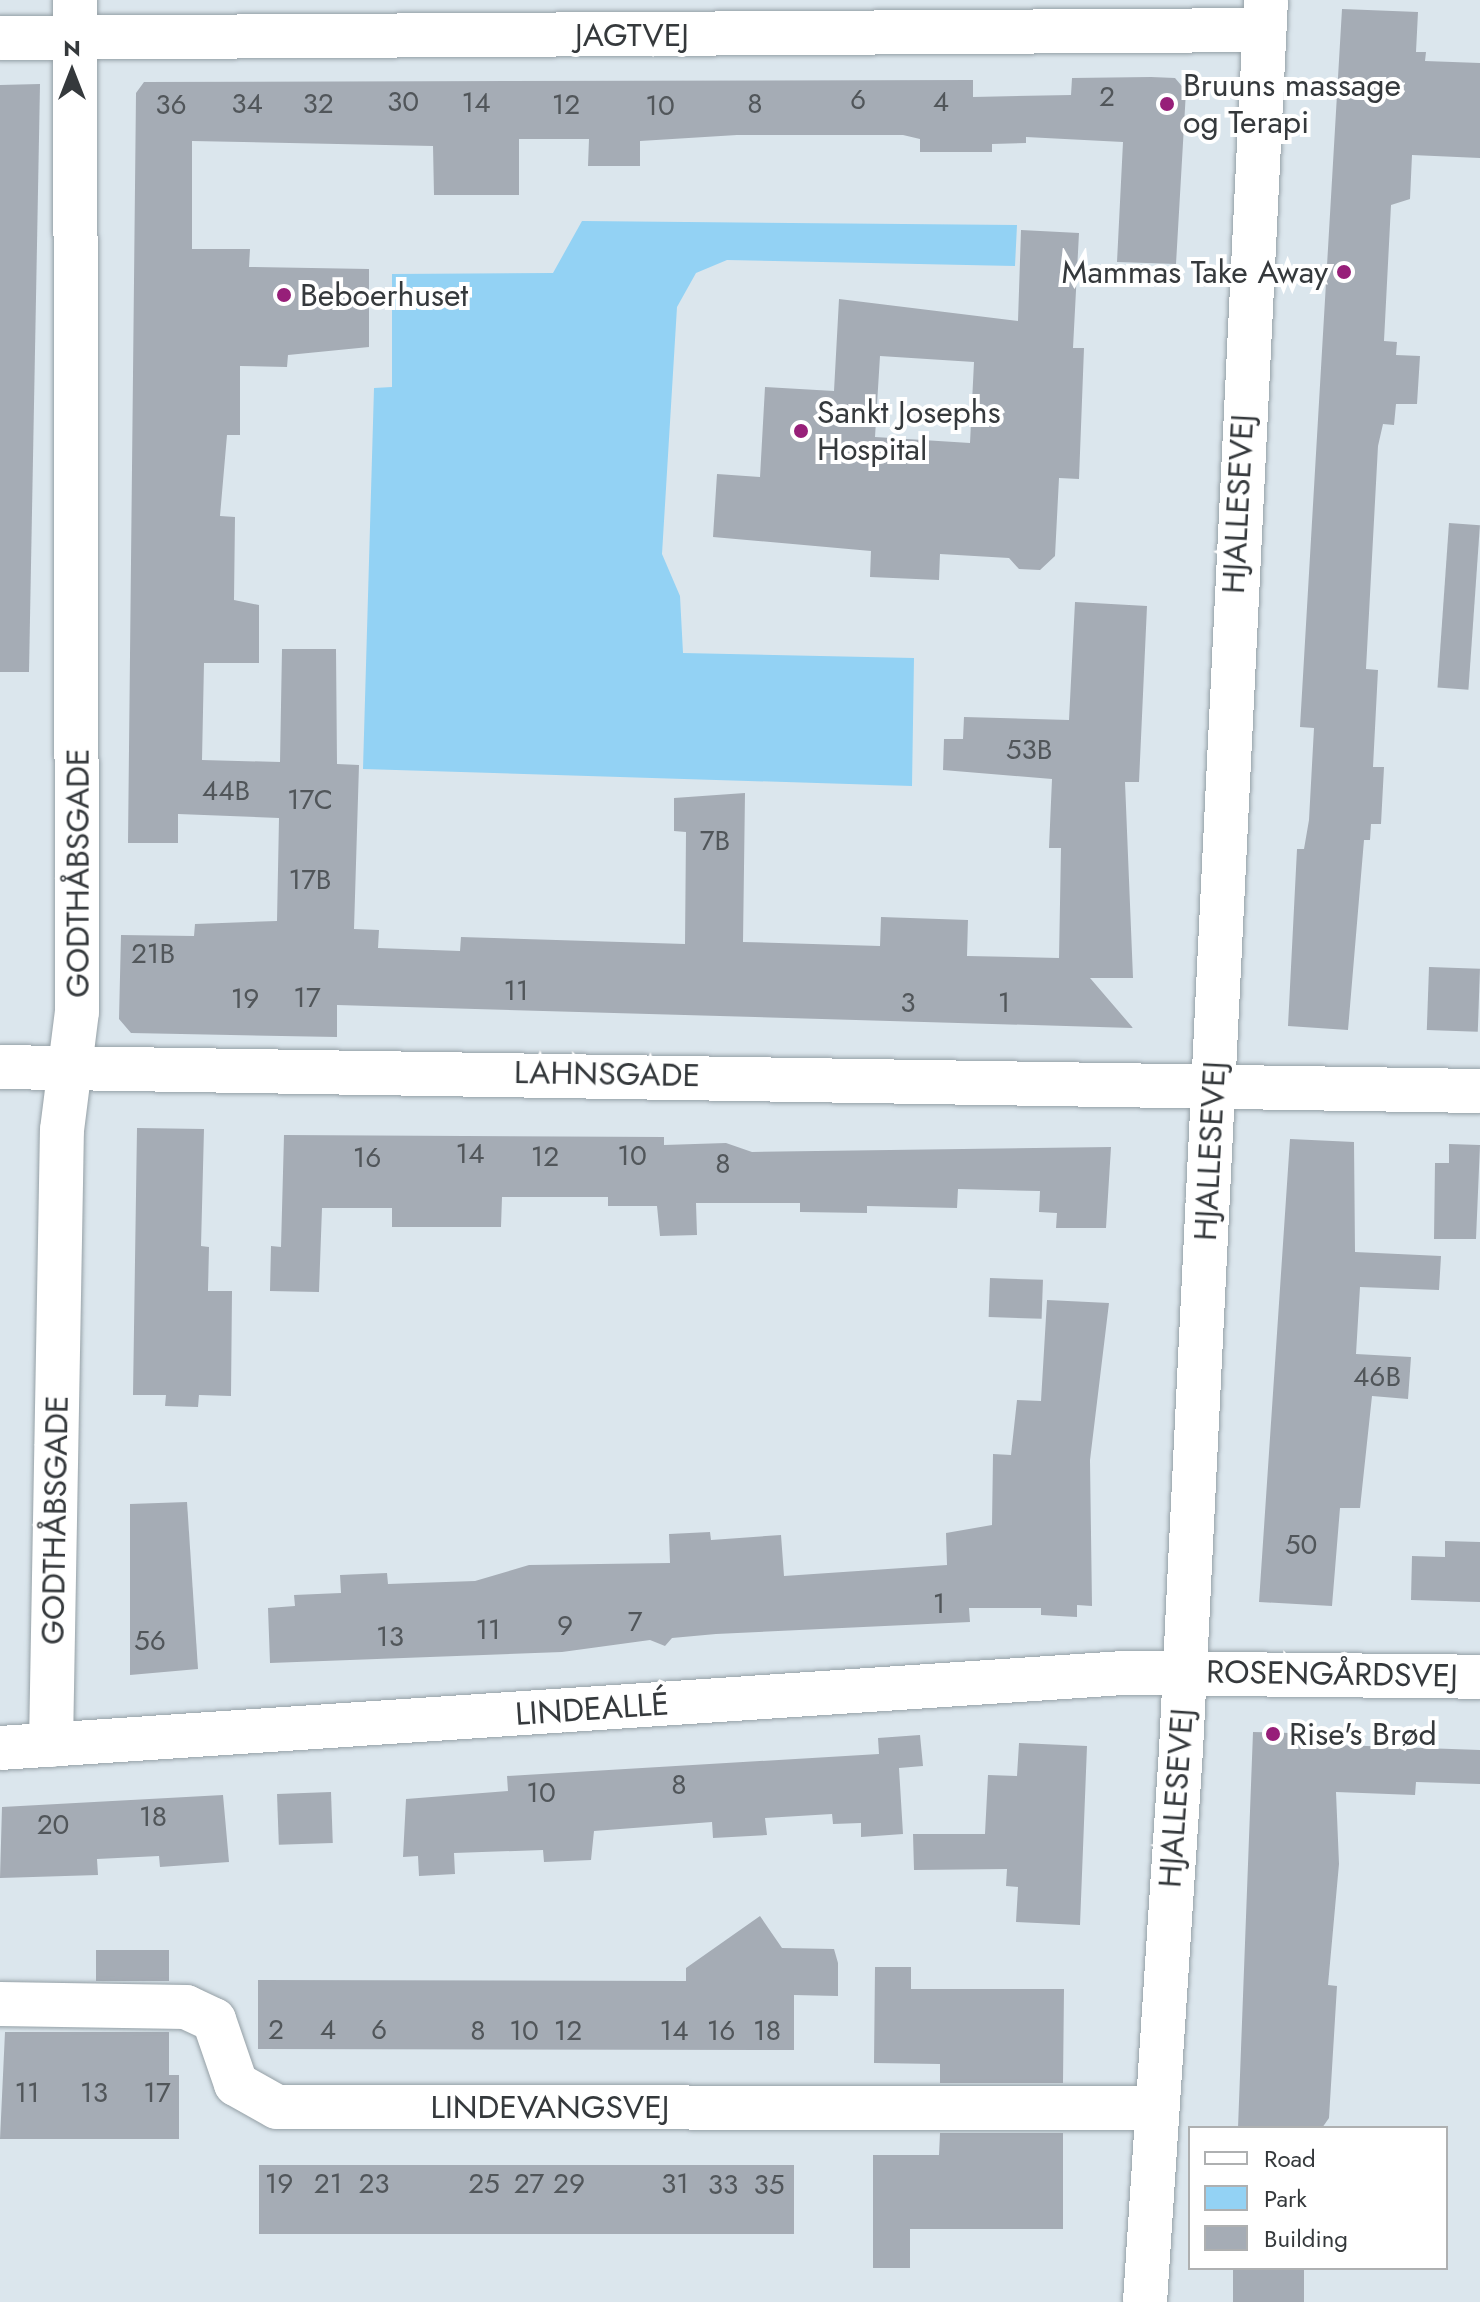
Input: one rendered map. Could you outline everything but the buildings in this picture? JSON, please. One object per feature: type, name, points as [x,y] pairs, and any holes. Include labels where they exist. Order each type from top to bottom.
[{"type":"street","name":"JAGTVEJ","points":[[0,38],[76,19],[1265,15]]},
{"type":"street","name":"HJALLESEVEJ","points":[[1145,2302],[1154,2108],[1183,1671],[1265,15]]},
{"type":"street","name":"GODTHÅBSGADE","points":[[51,1745],[62,1130],[77,1012],[76,19]]},
{"type":"street","name":"LAHNSGADE","points":[[0,1067],[1480,1091]]},
{"type":"street","name":"LINDEALLÉ","points":[[0,1748],[1183,1671]]},
{"type":"street","name":"ROSENGÅRDSVEJ","points":[[1183,1671],[1480,1677]]},
{"type":"street","name":"LINDEVANGSVEJ","points":[[0,2004],[186,2007],[214,2020],[236,2084],[277,2107],[1154,2108]]},
{"type":"green space","points":[[582,221],[1017,225],[1015,266],[727,260],[696,273],[677,307],[662,554],[680,596],[683,653],[914,658],[912,786],[363,769],[374,388],[392,387],[392,274],[553,273]]},
{"type":"place","name":"Bruuns massage og Terapi","points":[[1167,104]]},
{"type":"place","name":"Mammas Take Away","points":[[1344,272]]},
{"type":"place","name":"Beboerhuset","points":[[284,295]]},
{"type":"place","name":"Sankt Josephs Hospital","points":[[801,431]]},
{"type":"place","name":"Rise's Brød","points":[[1273,1734]]}]
